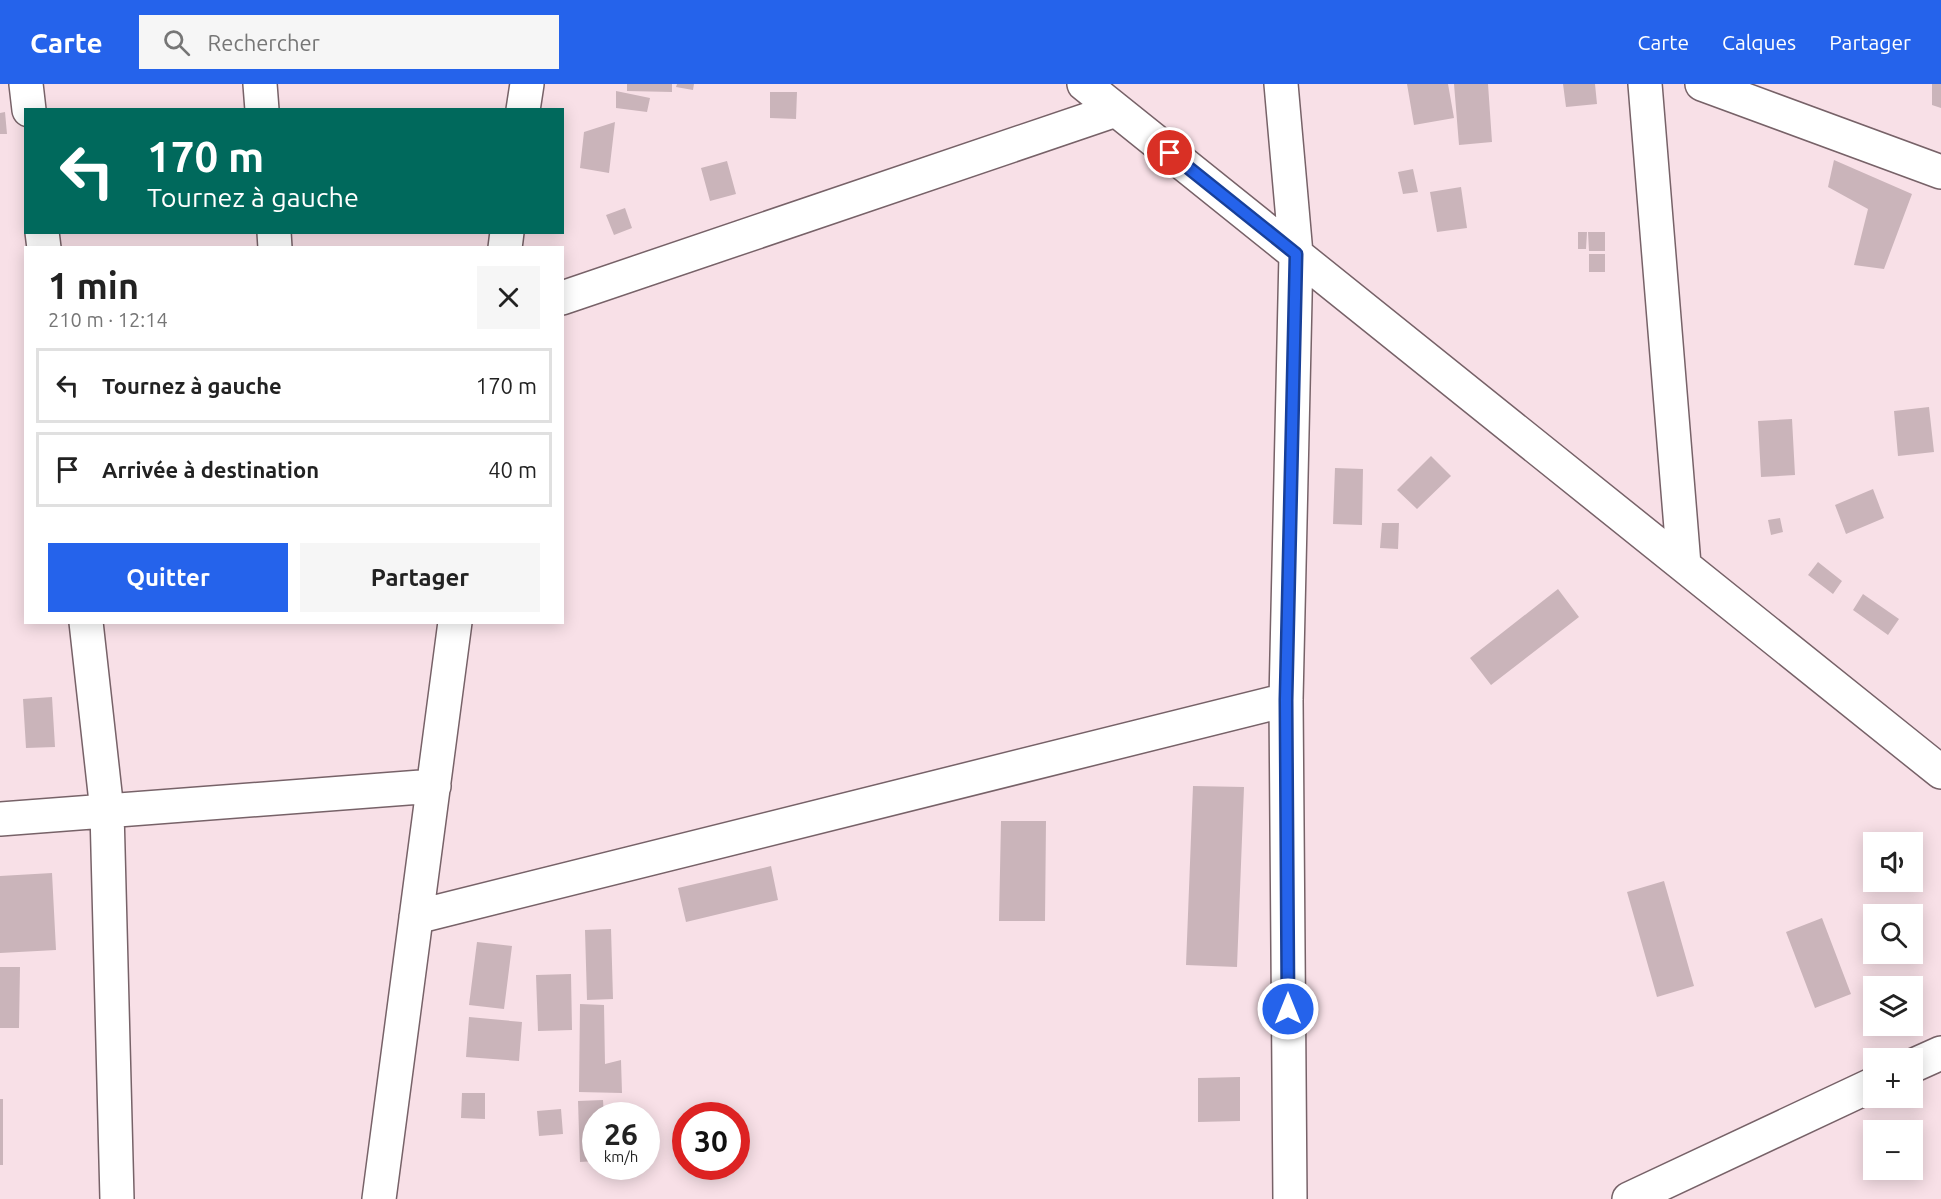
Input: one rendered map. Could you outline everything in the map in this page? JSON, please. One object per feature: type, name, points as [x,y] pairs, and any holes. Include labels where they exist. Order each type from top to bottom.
[{"type":"street","points":[[26,84],[29,108]]},
{"type":"street","points":[[260,84],[262,108]]},
{"type":"street","points":[[523,108],[527,84]]},
{"type":"street","points":[[1084,84],[1941,772]]},
{"type":"street","points":[[1281,84],[1296,254],[1286,700],[1290,1199]]},
{"type":"street","points":[[1645,84],[1684,565]]},
{"type":"street","points":[[1702,84],[1941,172]]},
{"type":"street","points":[[564,297],[1116,110]]},
{"type":"street","points":[[86,624],[107,811],[117,1199]]},
{"type":"street","points":[[379,1199],[455,624]]},
{"type":"street","points":[[416,917],[1286,700]]},
{"type":"street","points":[[0,819],[434,786]]},
{"type":"street","points":[[1923,1061],[1941,1053]]},
{"type":"street","points":[[1629,1199],[1863,1089]]},
{"type":"building","points":[[627,84],[672,84],[672,92],[627,91]]},
{"type":"building","points":[[677,84],[694,84],[693,90],[676,87]]},
{"type":"building","points":[[1407,84],[1448,84],[1454,118],[1414,125]]},
{"type":"building","points":[[1454,84],[1488,84],[1492,142],[1459,145]]},
{"type":"building","points":[[1563,84],[1595,84],[1597,104],[1566,107]]},
{"type":"building","points":[[1932,84],[1941,84],[1941,108],[1932,105]]},
{"type":"building","points":[[616,91],[650,98],[647,112],[616,108]]},
{"type":"building","points":[[770,92],[797,92],[796,119],[770,118]]},
{"type":"building","points":[[5,112],[7,134],[0,134],[0,113]]},
{"type":"building","points":[[615,122],[609,173],[580,168],[584,132]]},
{"type":"building","points":[[1834,160],[1912,194],[1884,269],[1854,265],[1868,209],[1828,187]]},
{"type":"building","points":[[727,161],[736,194],[710,201],[701,168]]},
{"type":"building","points":[[1413,169],[1418,192],[1403,194],[1398,172]]},
{"type":"building","points":[[1461,187],[1467,228],[1437,232],[1430,192]]},
{"type":"building","points":[[625,208],[632,228],[614,235],[606,215]]},
{"type":"building","points":[[1578,232],[1587,232],[1586,249],[1578,249]]},
{"type":"building","points":[[1588,232],[1605,232],[1605,251],[1589,251]]},
{"type":"building","points":[[1589,254],[1605,254],[1605,272],[1589,272]]},
{"type":"building","points":[[1929,407],[1934,452],[1898,456],[1894,411]]},
{"type":"building","points":[[1792,419],[1795,475],[1761,477],[1758,421]]},
{"type":"building","points":[[1431,456],[1451,476],[1417,509],[1397,490]]},
{"type":"building","points":[[1335,468],[1363,469],[1362,525],[1333,524]]},
{"type":"building","points":[[1873,489],[1884,518],[1846,534],[1835,505]]},
{"type":"building","points":[[1780,518],[1783,532],[1771,535],[1768,520]]},
{"type":"building","points":[[1382,523],[1399,523],[1398,549],[1380,548]]},
{"type":"building","points":[[1818,562],[1842,581],[1833,594],[1808,575]]},
{"type":"building","points":[[1558,589],[1579,617],[1491,685],[1470,658]]},
{"type":"building","points":[[1863,594],[1899,619],[1888,635],[1853,610]]},
{"type":"building","points":[[52,697],[55,747],[26,748],[23,699]]},
{"type":"building","points":[[1193,786],[1244,787],[1237,967],[1186,965]]},
{"type":"building","points":[[1001,821],[1046,821],[1045,921],[999,921]]},
{"type":"building","points":[[771,866],[778,900],[686,922],[678,888]]},
{"type":"building","points":[[52,873],[56,950],[0,953],[0,876]]},
{"type":"building","points":[[1664,881],[1694,986],[1657,997],[1627,892]]},
{"type":"building","points":[[1822,918],[1851,994],[1815,1008],[1786,932]]},
{"type":"building","points":[[611,929],[613,999],[587,1000],[585,930]]},
{"type":"building","points":[[477,942],[512,946],[504,1009],[469,1005]]},
{"type":"building","points":[[0,967],[20,967],[19,1028],[0,1028]]},
{"type":"building","points":[[571,974],[572,1030],[538,1031],[536,975]]},
{"type":"building","points":[[580,1004],[604,1005],[605,1064],[621,1060],[622,1093],[579,1092]]},
{"type":"building","points":[[469,1017],[522,1022],[519,1061],[466,1057]]},
{"type":"building","points":[[1240,1077],[1240,1121],[1198,1122],[1198,1078]]},
{"type":"building","points":[[462,1093],[485,1093],[485,1119],[461,1118]]},
{"type":"building","points":[[0,1099],[3,1099],[3,1165],[0,1165]]},
{"type":"building","points":[[603,1100],[603,1102],[582,1102],[582,1162],[580,1162],[578,1101]]},
{"type":"building","points":[[561,1109],[563,1134],[539,1136],[537,1111]]},
{"type":"route","points":[[1170,153],[1296,254],[1286,700],[1288,1009]]}]
